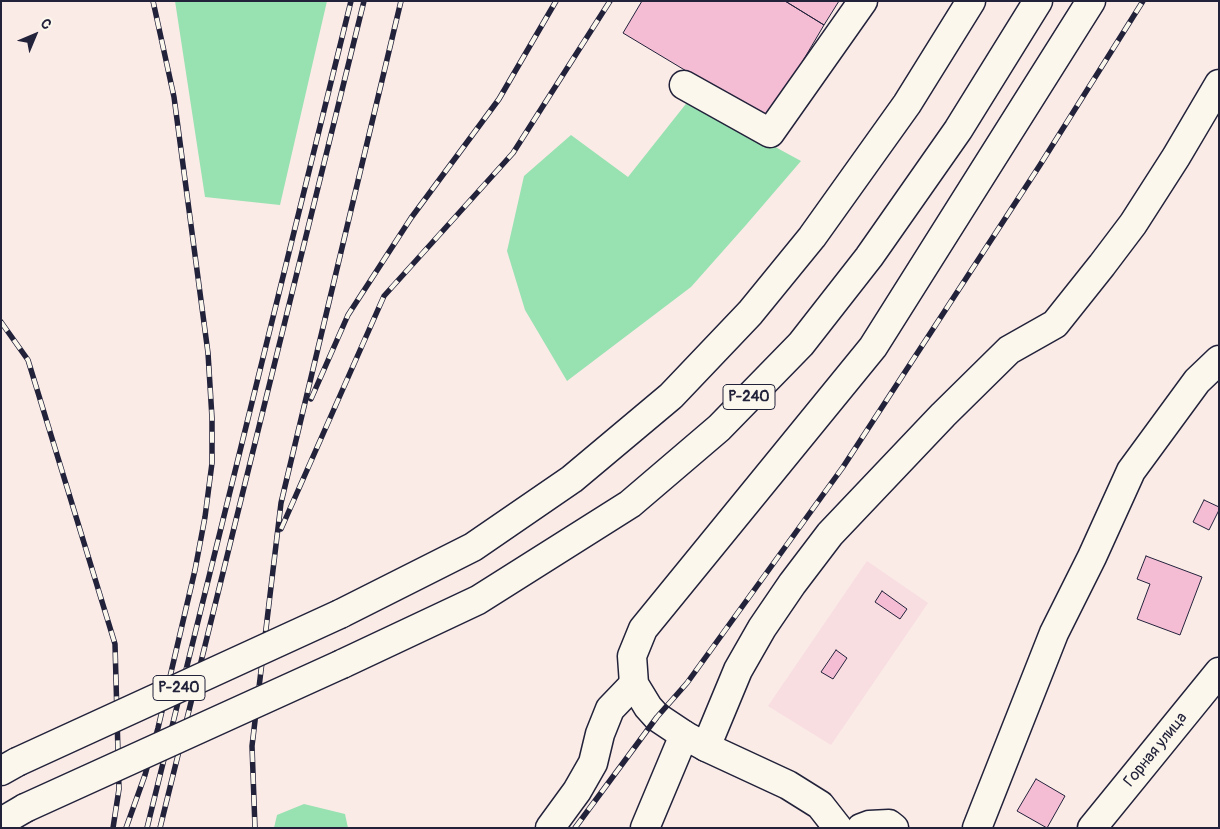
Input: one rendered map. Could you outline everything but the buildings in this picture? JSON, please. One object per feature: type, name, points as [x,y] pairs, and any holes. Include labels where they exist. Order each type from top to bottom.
[{"type":"main road","points":[[684,85],[770,133],[863,1]]},
{"type":"main road","name":"Р-240","points":[[9,767],[340,614],[472,547],[572,479],[671,396],[750,313],[812,237],[907,104],[971,1]]},
{"type":"main road","name":"Р-240","points":[[1,822],[25,808],[478,600],[630,504],[719,428],[801,344],[869,257],[958,130],[1038,1]]},
{"type":"main road","points":[[838,828],[820,805],[788,785],[695,741],[657,717],[634,684],[632,656],[644,629],[873,347],[1091,1]]},
{"type":"main road","points":[[645,828],[762,628],[830,534],[943,415],[1009,350],[1055,324],[1133,224],[1176,157],[1219,84]]},
{"type":"main road","points":[[977,828],[1054,633],[1092,557],[1131,471],[1197,380],[1219,360]]},
{"type":"main road","name":"Горная улица","points":[[1092,828],[1219,672]]},
{"type":"main road","points":[[550,828],[577,791],[593,763],[600,734],[610,709],[634,684]]},
{"type":"main road","points":[[861,828],[869,825],[889,824],[894,828]]},
{"type":"shaded area","points":[[867,561],[928,603],[831,745],[768,706]]},
{"type":"green space","points":[[175,1],[327,1],[280,205],[205,197]]},
{"type":"green space","points":[[689,100],[801,161],[691,287],[567,381],[525,310],[507,251],[524,176],[571,135],[628,177]]},
{"type":"green space","points":[[304,804],[345,814],[348,828],[274,828],[277,815]]},
{"type":"railway","points":[[126,828],[145,775],[158,728],[195,570],[205,517],[212,463],[212,418],[208,353],[174,97],[153,1]]},
{"type":"railway","points":[[147,828],[351,1]]},
{"type":"railway","points":[[160,828],[364,1]]},
{"type":"railway","points":[[255,828],[252,746],[281,503],[401,1]]},
{"type":"railway","points":[[311,399],[348,315],[411,218],[499,99],[556,1]]},
{"type":"railway","points":[[281,529],[384,296],[513,153],[610,1]]},
{"type":"railway","points":[[575,828],[657,717],[687,683],[843,467],[1040,165],[1143,1]]},
{"type":"railway","points":[[1,322],[28,360],[115,644],[119,789],[113,828]]}]
